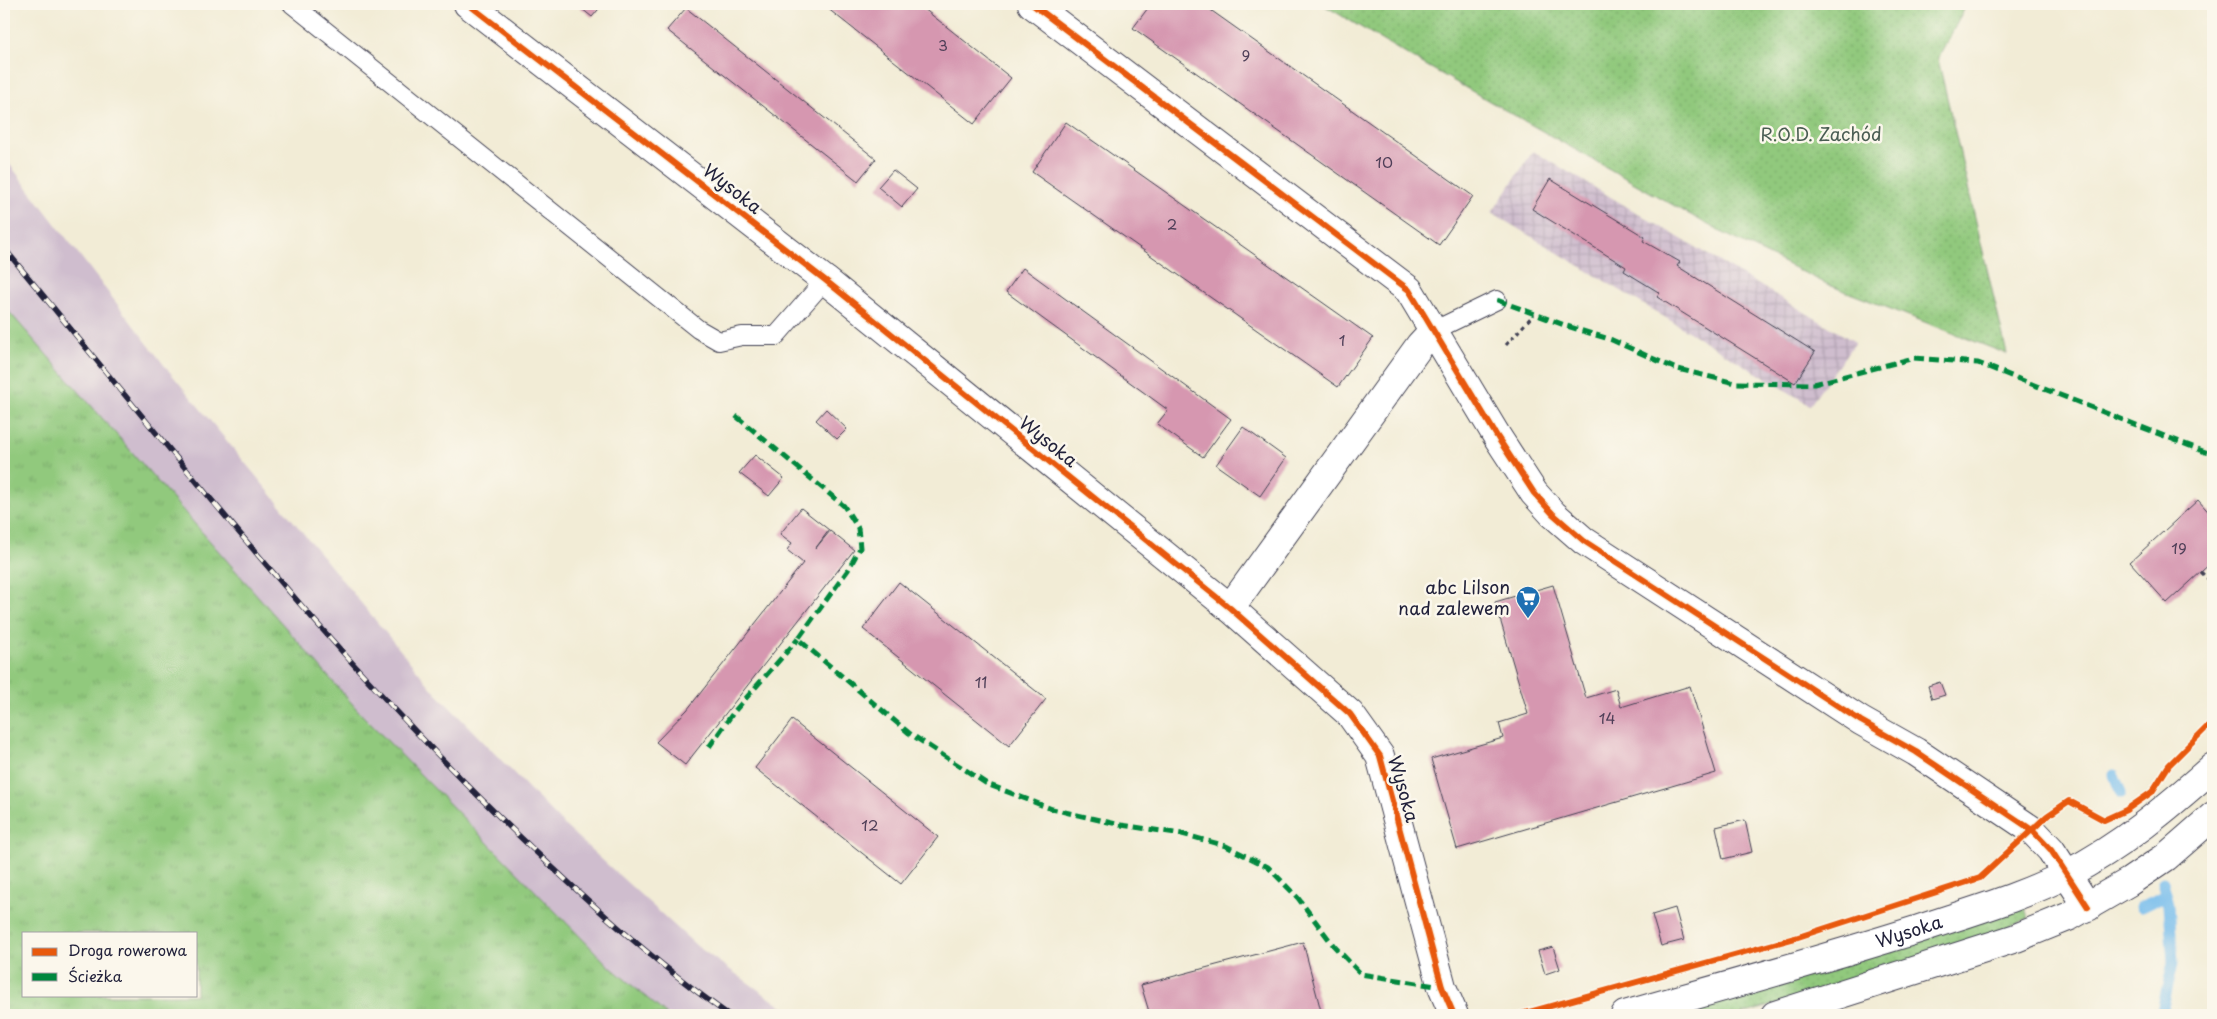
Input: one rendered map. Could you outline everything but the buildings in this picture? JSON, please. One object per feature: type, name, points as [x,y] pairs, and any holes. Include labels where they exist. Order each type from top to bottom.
[{"type":"street","name":"Wysoka","points":[[468,4],[824,280],[1230,608],[1350,714],[1380,756],[1442,988],[1454,1015]]},
{"type":"street","points":[[1032,4],[1409,290],[1498,438],[1534,493],[1584,541],[1861,721],[1916,752],[2032,830],[2051,850],[2088,906]]},
{"type":"street","points":[[1230,608],[1433,331]]},
{"type":"street","name":"Wysoka","points":[[1625,1015],[1841,954],[2010,899],[2066,874],[2139,830],[2213,767]]},
{"type":"street","points":[[1776,1015],[2016,938],[2070,916],[2166,857],[2209,826],[2172,803]]},
{"type":"lane","points":[[292,4],[698,329],[719,341],[742,336],[776,336],[824,280]]},
{"type":"lane","points":[[1433,331],[1497,300]]},
{"type":"path","points":[[1506,345],[1534,314]]},
{"type":"path","points":[[2201,572],[2213,584]]},
{"type":"shaded area","points":[[1533,151],[1855,342],[1810,405],[1492,213]]},
{"type":"shaded area","points":[[4,157],[164,365],[434,691],[566,827],[698,947],[794,1015],[667,1015],[608,965],[362,715],[4,311]]},
{"type":"green space","name":"R.O.D. Zachód","points":[[1322,4],[1967,4],[1938,59],[2007,354],[1829,285],[1719,231],[1399,50]]},
{"type":"green space","points":[[4,306],[362,715],[608,965],[667,1015],[4,1015]]},
{"type":"green space","points":[[2019,907],[2024,908],[2029,918],[1911,966],[1739,1015],[1661,1015]]},
{"type":"waterway","points":[[2114,775],[2121,793]]},
{"type":"waterway","points":[[2161,1015],[2173,963],[2169,905],[2163,882]]},
{"type":"waterway","points":[[2141,907],[2162,897],[2167,900]]},
{"type":"railway","points":[[4,248],[251,547],[379,693],[515,832],[592,904],[645,951],[729,1015]]},
{"type":"marked path","points":[[1497,300],[1567,326],[1612,340],[1674,368],[1735,383],[1814,384],[1914,358],[1978,363],[2213,455]]},
{"type":"marked path","points":[[736,416],[844,506],[858,528],[860,548],[848,570],[798,639],[909,733],[987,784],[1052,809],[1121,825],[1182,834],[1226,846],[1268,867],[1298,898],[1334,946],[1361,974],[1442,987]]},
{"type":"marked path","points":[[709,747],[733,713],[798,639]]},
{"type":"cycle path","points":[[468,4],[825,280],[1230,608],[1350,714],[1380,756],[1442,987],[1454,1015]]},
{"type":"cycle path","points":[[1032,4],[1409,290],[1498,438],[1534,493],[1553,514],[1584,541],[1861,721],[1916,752],[2032,830],[2051,850],[2088,907]]},
{"type":"cycle path","points":[[1518,1015],[1795,938],[1980,878],[2047,816],[2069,801],[2104,820],[2126,810],[2152,792],[2169,765],[2213,721]]},
{"type":"place","name":"abc Lilson nad zalewem","points":[[1528,619]]}]
